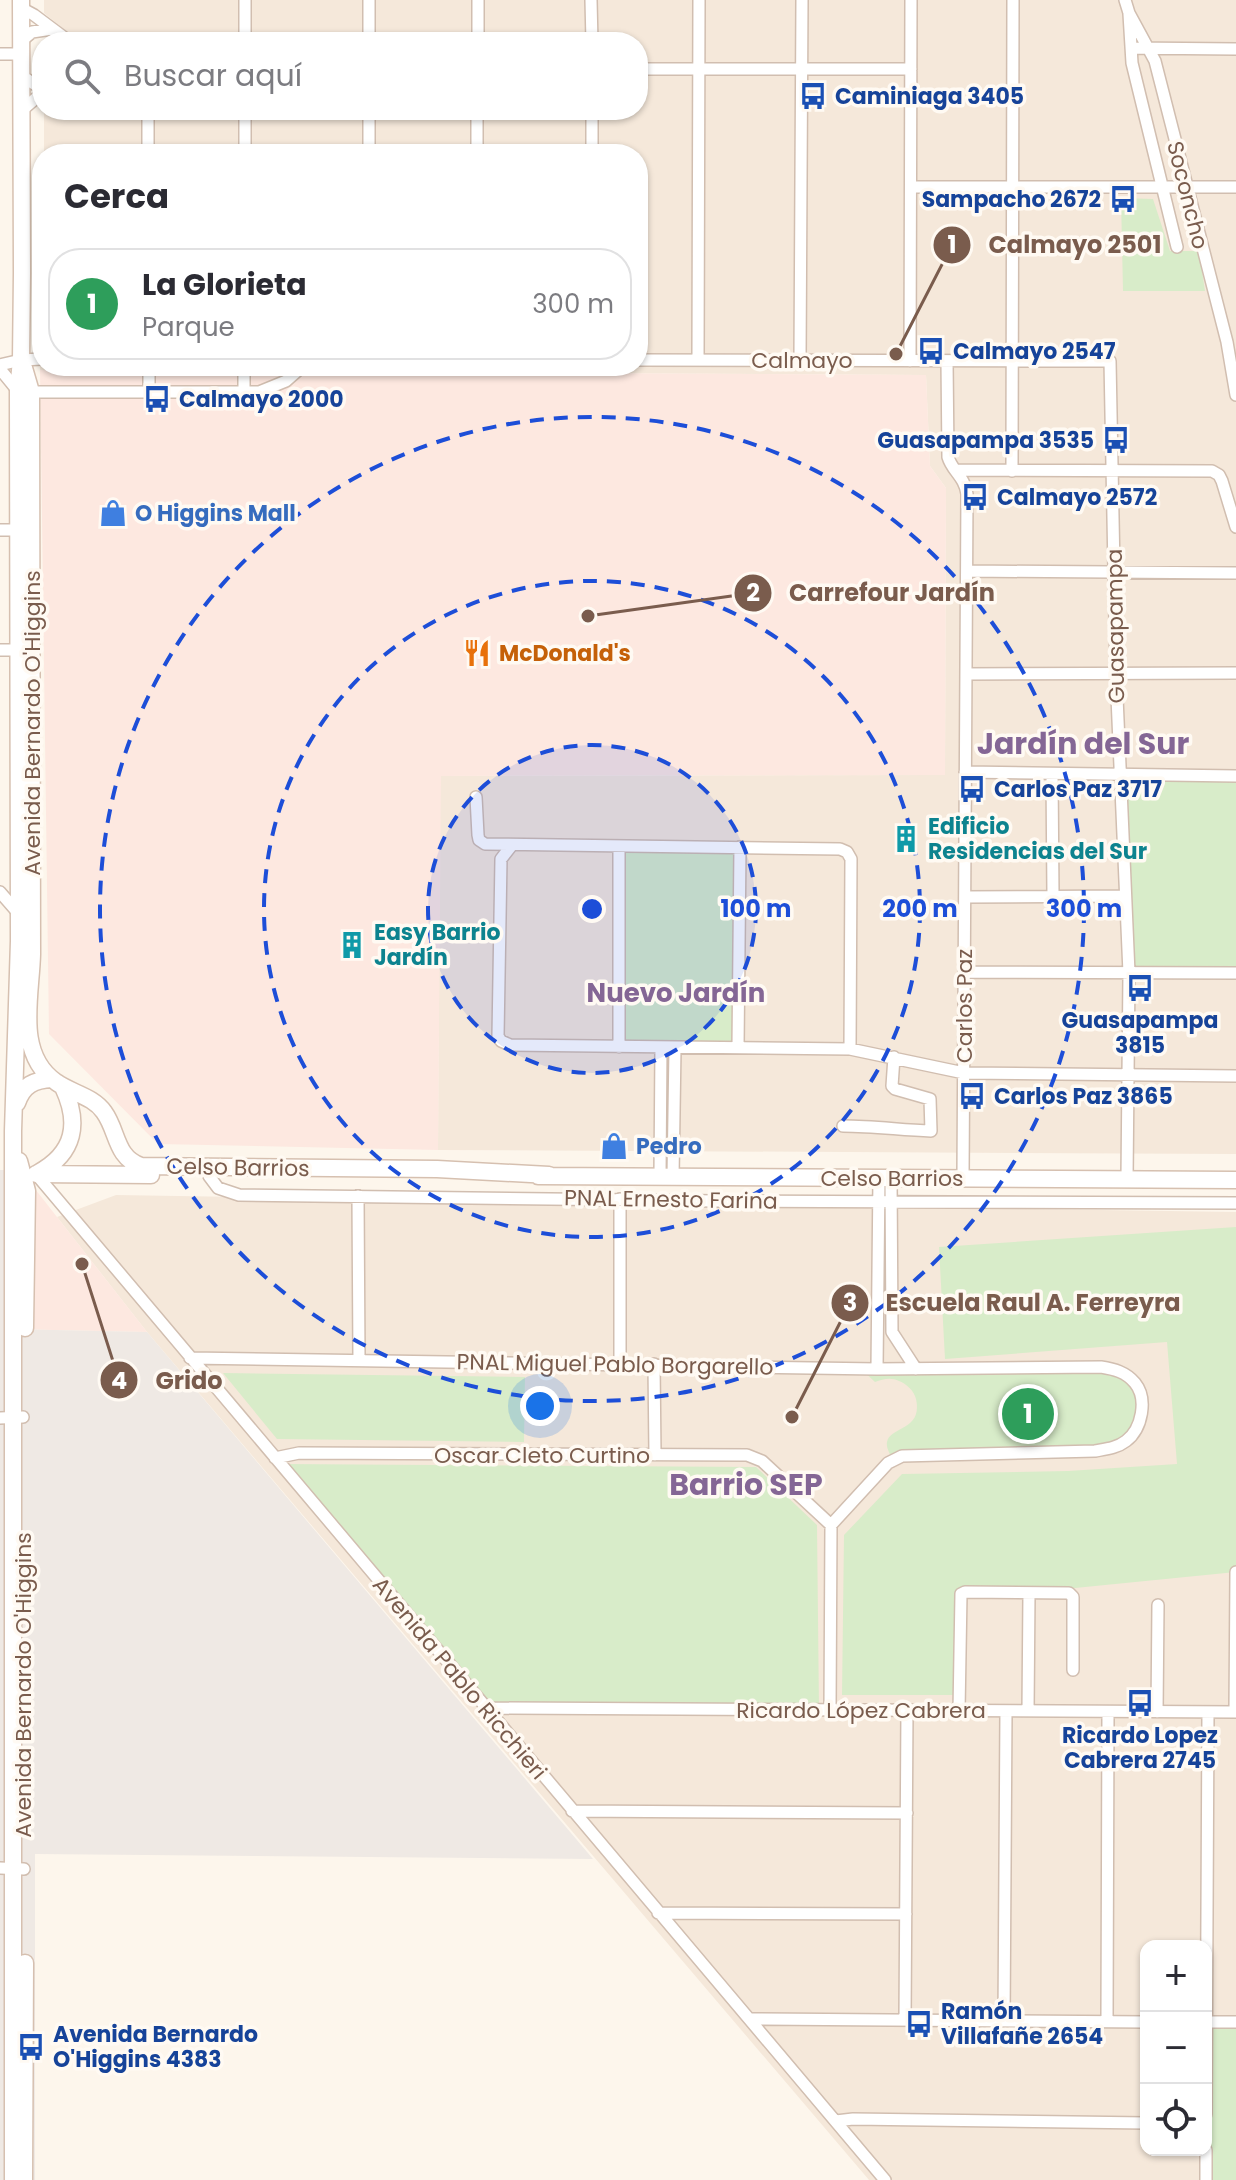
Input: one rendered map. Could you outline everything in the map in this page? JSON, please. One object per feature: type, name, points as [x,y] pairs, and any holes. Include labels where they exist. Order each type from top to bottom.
[{"type":"main road","name":"Avenida Bernardo O'Higgins","points":[[21,4],[21,360],[24,392],[31,975],[29,1046],[36,1061],[58,1083]]},
{"type":"main road","name":"Avenida Bernardo O'Higgins","points":[[13,2180],[13,2032],[19,1918],[13,1868],[19,1829],[18,1562],[7,1149],[14,1116],[19,941],[18,530],[24,392]]},
{"type":"main road","points":[[19,941],[24,966],[31,975]]},
{"type":"main road","points":[[14,1116],[17,1100],[26,1087],[35,1081],[58,1083],[94,1103],[103,1111],[118,1145],[108,1163],[88,1173]]},
{"type":"main road","points":[[0,1132],[7,1149],[36,1174],[61,1157],[71,1136],[72,1112],[58,1083]]},
{"type":"main road","name":"Celso Barrios","points":[[118,1145],[129,1160],[141,1166],[437,1169],[666,1177],[1236,1180]]},
{"type":"main road","name":"Avenida Bernardo O'Higgins","points":[[7,1149],[27,1191]]},
{"type":"main road","name":"Avenida Bernardo O'Higgins","points":[[12,1418],[27,1191],[36,1174]]},
{"type":"main road","name":"Celso Barrios","points":[[36,1174],[436,1179],[549,1175]]},
{"type":"main road","name":"Avenida Bernardo O'Higgins","points":[[13,2032],[24,2180]]},
{"type":"street","points":[[245,0],[245,32]]},
{"type":"street","points":[[369,0],[369,32]]},
{"type":"street","points":[[478,0],[478,32]]},
{"type":"street","points":[[591,0],[592,32]]},
{"type":"street","points":[[698,360],[699,0]]},
{"type":"street","points":[[800,360],[802,0]]},
{"type":"street","points":[[910,361],[911,0]]},
{"type":"street","points":[[1012,471],[1013,0]]},
{"type":"street","name":"Soconcho","points":[[1125,0],[1129,13],[1150,48],[1227,342],[1236,395]]},
{"type":"street","points":[[21,4],[57,32]]},
{"type":"street","points":[[1129,13],[1132,63],[1177,247]]},
{"type":"street","points":[[0,54],[20,48],[32,32],[53,29]]},
{"type":"street","points":[[1131,48],[1236,49]]},
{"type":"street","points":[[648,69],[911,69]]},
{"type":"street","points":[[20,75],[32,84]]},
{"type":"street","points":[[20,111],[32,100]]},
{"type":"street","points":[[148,120],[148,144]]},
{"type":"street","points":[[245,120],[245,144]]},
{"type":"street","points":[[369,120],[369,144]]},
{"type":"street","points":[[477,120],[477,144]]},
{"type":"street","points":[[592,120],[592,144]]},
{"type":"street","points":[[911,187],[1236,187]]},
{"type":"street","points":[[24,392],[0,367],[32,359]]},
{"type":"street","name":"Calmayo","points":[[648,360],[1110,361]]},
{"type":"street","name":"Carlos Paz","points":[[947,361],[948,457],[966,486],[963,1178]]},
{"type":"street","name":"Guasapampa","points":[[1110,361],[1119,775],[1129,973],[1127,1179]]},
{"type":"street","points":[[149,376],[149,393]]},
{"type":"street","points":[[244,376],[244,393]]},
{"type":"street","points":[[0,391],[244,393],[270,389],[292,376]]},
{"type":"street","points":[[955,470],[1212,471],[1222,481],[1236,527]]},
{"type":"street","points":[[0,530],[18,530]]},
{"type":"street","points":[[967,571],[1236,573]]},
{"type":"street","points":[[0,650],[18,650]]},
{"type":"street","points":[[966,674],[1236,673]]},
{"type":"street","points":[[965,772],[1236,776]]},
{"type":"street","points":[[1052,774],[1053,896]]},
{"type":"street","points":[[476,797],[479,840],[485,844],[840,849],[847,852],[851,859],[850,1049]]},
{"type":"street","points":[[512,845],[501,859],[498,1036],[510,1045],[850,1049],[964,1073],[1236,1076]]},
{"type":"street","points":[[619,846],[619,1047]]},
{"type":"street","points":[[738,1047],[740,847]]},
{"type":"street","points":[[0,892],[19,914]]},
{"type":"street","points":[[965,897],[1125,896]]},
{"type":"street","points":[[965,972],[1236,973]]},
{"type":"street","points":[[661,1047],[666,1177]]},
{"type":"street","points":[[666,1177],[675,1048]]},
{"type":"street","points":[[843,1126],[890,1126],[902,1130],[931,1131],[930,1099],[892,1086],[894,1057]]},
{"type":"street","name":"Avenida Pablo Ricchieri","points":[[36,1174],[885,2180]]},
{"type":"street","name":"PNAL Ernesto Farina","points":[[209,1176],[218,1188],[239,1195],[1236,1203]]},
{"type":"street","points":[[877,1369],[885,1178]]},
{"type":"street","points":[[358,1196],[359,1360]]},
{"type":"street","points":[[620,1199],[620,1364]]},
{"type":"street","points":[[885,1201],[892,1332],[916,1369]]},
{"type":"street","name":"PNAL Miguel Pablo Borgarello","points":[[190,1358],[877,1369],[1114,1369],[1137,1384],[1141,1410],[1137,1430],[1125,1442],[1112,1448],[1095,1451],[910,1455],[888,1463],[831,1525]]},
{"type":"street","points":[[654,1364],[655,1455]]},
{"type":"street","name":"Oscar Cleto Curtino","points":[[275,1458],[299,1453],[754,1456],[831,1525]]},
{"type":"street","points":[[830,1710],[831,1525]]},
{"type":"street","points":[[1236,1572],[1236,1712]]},
{"type":"street","points":[[1028,1711],[1029,1593]]},
{"type":"street","points":[[959,1711],[961,1594],[1069,1593],[1073,1597],[1073,1670]]},
{"type":"street","points":[[1157,1712],[1158,1605]]},
{"type":"street","name":"Ricardo López Cabrera","points":[[486,1708],[1236,1712]]},
{"type":"street","points":[[905,2020],[907,1710]]},
{"type":"street","points":[[1004,2021],[1006,1711]]},
{"type":"street","points":[[1107,2021],[1108,1712]]},
{"type":"street","points":[[1206,2012],[1208,1712]]},
{"type":"street","points":[[572,1811],[907,1813]]},
{"type":"street","points":[[658,1913],[906,1914]]},
{"type":"street","points":[[750,2019],[1140,2022]]},
{"type":"street","points":[[1212,2022],[1236,2022]]},
{"type":"street","points":[[836,2121],[1140,2123]]},
{"type":"street","points":[[1206,2156],[1206,2180]]},
{"type":"shaded area","points":[[44,0],[1236,0],[1236,1154],[438,1150],[440,776],[945,775],[946,488],[930,466],[926,375],[648,373],[648,144],[44,144],[44,120],[648,120],[648,32],[68,32],[44,13]]},
{"type":"shaded area","points":[[926,375],[930,466],[946,488],[945,775],[441,776],[438,1150],[158,1144],[49,1034],[40,376]]},
{"type":"shaded area","points":[[0,1170],[7,1170],[7,1329],[147,1332],[593,1859],[35,1854],[35,2180],[0,2180]]},
{"type":"shaded area","points":[[21,1171],[147,1332],[7,1329]]},
{"type":"shaded area","points":[[116,1195],[1236,1212],[1236,2180],[869,2180],[147,1332],[57,1217]]},
{"type":"green space","points":[[1121,198],[1153,199],[1170,251],[1199,251],[1205,291],[1123,291]]},
{"type":"green space","points":[[1119,775],[1236,776],[1236,973],[1129,973]]},
{"type":"green space","points":[[619,846],[740,847],[738,1047],[619,1047]]},
{"type":"green space","points":[[1236,1227],[1236,1572],[1075,1588],[959,1587],[959,1695],[842,1695],[844,1535],[902,1474],[1068,1471],[1177,1464],[1167,1342],[945,1359],[939,1247]]},
{"type":"green space","points":[[1100,1367],[1137,1384],[1137,1430],[1112,1448],[893,1460],[887,1442],[915,1417],[915,1396],[902,1382],[884,1379],[875,1382],[861,1369]]},
{"type":"green space","points":[[223,1373],[525,1377],[524,1442],[277,1439]]},
{"type":"green space","points":[[281,1464],[756,1467],[817,1525],[819,1710],[486,1708]]},
{"type":"green space","points":[[1212,2022],[1236,2022],[1236,2180],[1206,2180],[1206,2156],[1212,2156]]},
{"type":"place","name":"Caminiaga 3405","points":[[813,96]]},
{"type":"place","name":"Sampacho 2672","points":[[1123,199]]},
{"type":"place","name":"Calmayo 2547","points":[[931,351]]},
{"type":"place","name":"Calmayo 2501","points":[[896,354]]},
{"type":"place","name":"Calmayo 2000","points":[[157,399]]},
{"type":"place","name":"Guasapampa 3535","points":[[1116,440]]},
{"type":"place","name":"Calmayo 2572","points":[[975,497]]},
{"type":"place","name":"O Higgins Mall","points":[[113,513]]},
{"type":"place","name":"Carrefour Jardín","points":[[588,616]]},
{"type":"place","name":"McDonald's","points":[[477,653]]},
{"type":"place","name":"Carlos Paz 3717","points":[[972,789]]},
{"type":"place","name":"Edificio Residencias del Sur","points":[[906,839]]},
{"type":"place","name":"Easy Barrio Jardín","points":[[352,945]]},
{"type":"place","name":"Guasapampa 3815","points":[[1140,988]]},
{"type":"place","name":"Carlos Paz 3865","points":[[972,1096]]},
{"type":"place","name":"Pedro","points":[[614,1146]]},
{"type":"place","name":"Grido","points":[[82,1264]]},
{"type":"place","name":"La Glorieta","points":[[1028,1414]]},
{"type":"place","name":"Escuela Raul A. Ferreyra","points":[[792,1417]]},
{"type":"place","name":"Ricardo Lopez Cabrera 2745","points":[[1140,1703]]},
{"type":"place","name":"Ramón Villafañe 2654","points":[[919,2024]]},
{"type":"place","name":"Avenida Bernardo O'Higgins 4383","points":[[31,2047]]},
{"type":"district","name":"Jardín del Sur","points":[[1083,744]]},
{"type":"district","name":"Nuevo Jardín","points":[[676,993]]},
{"type":"district","name":"Barrio SEP","points":[[746,1485]]}]
